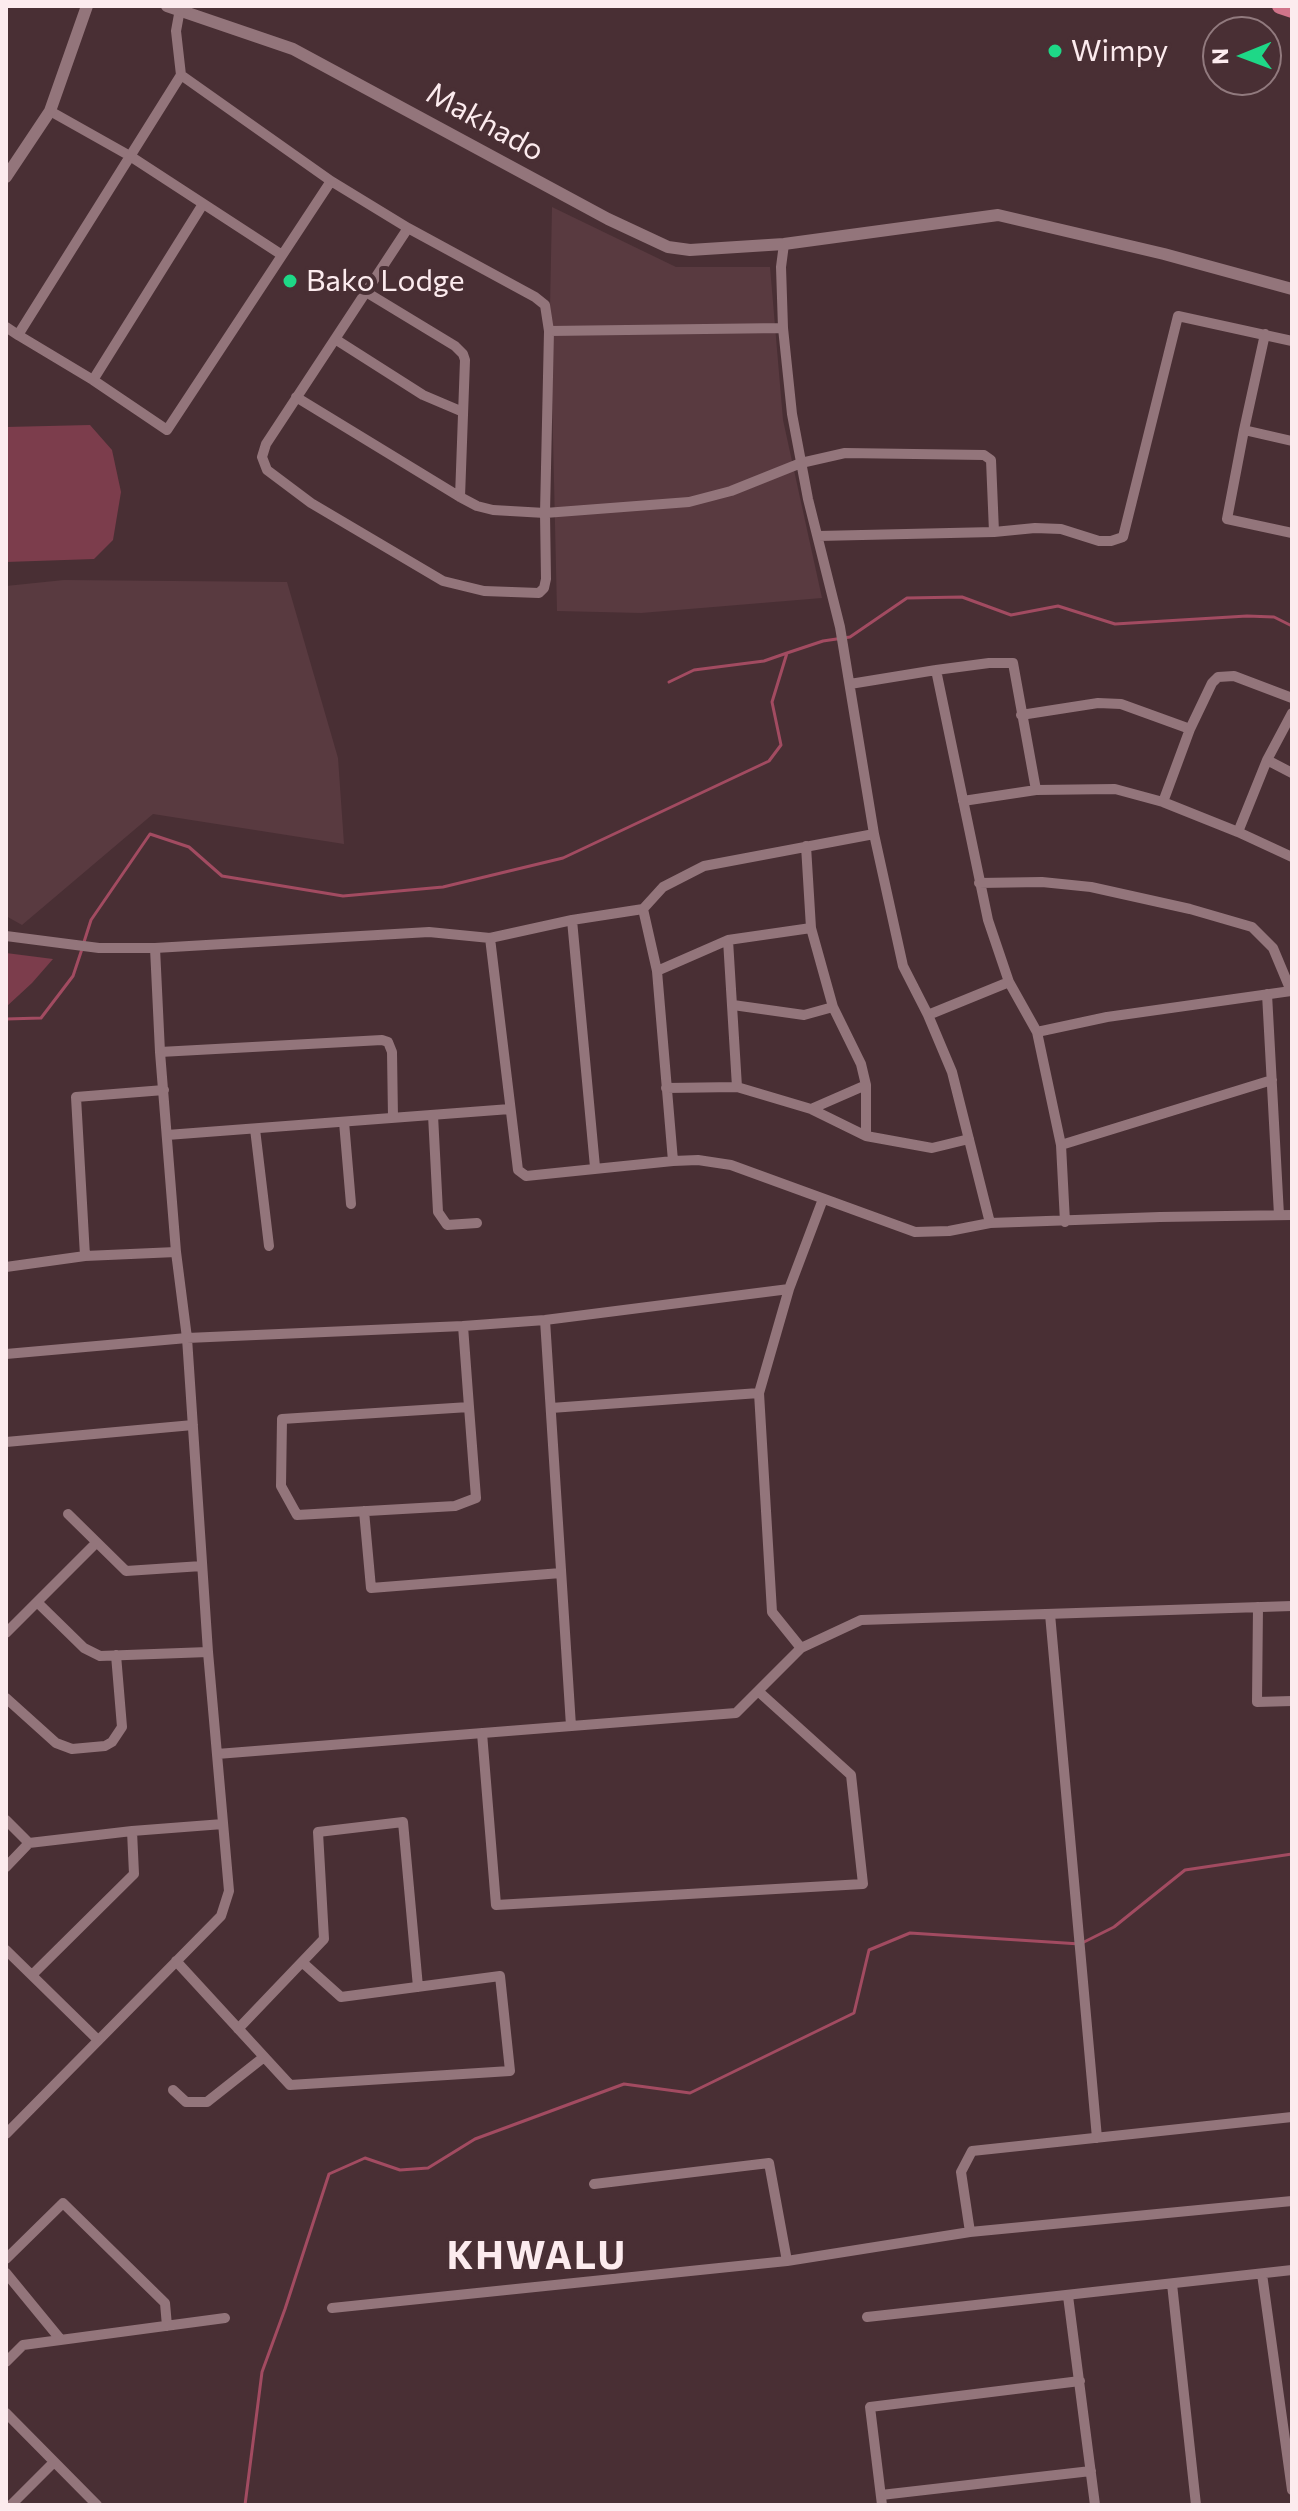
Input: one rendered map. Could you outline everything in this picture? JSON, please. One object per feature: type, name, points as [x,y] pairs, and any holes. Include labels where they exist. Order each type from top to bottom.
[{"type":"highway","points":[[1280,6],[1292,10]]},
{"type":"street","points":[[6,177],[50,111],[87,6]]},
{"type":"street","points":[[18,335],[181,75],[174,8]]},
{"type":"street","name":"Makhado","points":[[174,8],[293,49],[608,219],[668,247],[690,250],[784,244],[998,215],[1164,254],[1292,289]]},
{"type":"street","points":[[181,75],[331,181],[545,305],[549,331],[546,579],[539,593],[484,591],[443,581],[311,503],[267,470],[262,457],[266,444],[408,228]]},
{"type":"street","points":[[50,111],[130,156],[282,255]]},
{"type":"street","points":[[6,327],[167,430],[331,181]]},
{"type":"street","points":[[93,380],[203,204]]},
{"type":"street","points":[[784,244],[781,267],[783,328],[792,414],[840,627],[874,834],[903,966],[952,1072],[990,1223]]},
{"type":"street","points":[[366,292],[459,350],[465,360],[460,497]]},
{"type":"street","points":[[818,536],[994,532],[1035,528],[1061,529],[1099,541],[1123,537],[1178,316],[1292,341]]},
{"type":"street","points":[[549,331],[783,328]]},
{"type":"street","points":[[1265,334],[1227,519],[1292,533]]},
{"type":"street","points":[[335,339],[423,395],[463,412]]},
{"type":"street","points":[[296,397],[460,497],[493,510],[545,513],[689,502],[742,488],[801,463],[845,453],[984,455],[992,464],[994,532]]},
{"type":"street","points":[[1244,430],[1292,441]]},
{"type":"street","points":[[850,684],[989,663],[1013,663],[1036,790]]},
{"type":"street","points":[[936,670],[988,920],[1009,982],[1037,1032],[1061,1145],[1065,1222]]},
{"type":"street","points":[[1163,802],[1190,729],[1212,683],[1218,677],[1234,676],[1292,698]]},
{"type":"street","points":[[1021,715],[1098,703],[1121,704],[1190,729]]},
{"type":"street","points":[[1238,832],[1267,760],[1292,713]]},
{"type":"street","points":[[1267,760],[1292,773]]},
{"type":"street","points":[[963,801],[1036,790],[1115,789],[1163,802],[1292,857]]},
{"type":"street","points":[[6,936],[99,948],[155,948],[429,932],[490,938],[572,920],[643,909],[663,887],[704,866],[874,834]]},
{"type":"street","points":[[806,846],[811,928],[833,1007],[861,1064],[866,1085],[866,1136]]},
{"type":"street","points":[[979,883],[1042,882],[1091,887],[1190,909],[1252,927],[1273,948],[1292,991],[1107,1017],[1037,1032]]},
{"type":"street","points":[[643,909],[657,971],[673,1161]]},
{"type":"street","points":[[572,920],[595,1167]]},
{"type":"street","points":[[657,971],[728,940],[811,928]]},
{"type":"street","points":[[490,938],[518,1170],[522,1174],[698,1160],[731,1165],[915,1232],[949,1231],[990,1223],[1292,1215]]},
{"type":"street","points":[[728,940],[737,1087]]},
{"type":"street","points":[[6,2134],[221,1916],[229,1891],[208,1652],[187,1338],[176,1252],[160,1052],[155,948]]},
{"type":"street","points":[[928,1015],[1009,982]]},
{"type":"street","points":[[1267,994],[1279,1215]]},
{"type":"street","points":[[733,1005],[804,1015],[833,1007]]},
{"type":"street","points":[[160,1052],[382,1040],[388,1042],[392,1052],[393,1118]]},
{"type":"street","points":[[1061,1145],[1272,1080]]},
{"type":"street","points":[[811,1109],[866,1085]]},
{"type":"street","points":[[666,1088],[737,1087],[811,1109],[866,1136],[932,1148],[969,1139]]},
{"type":"street","points":[[85,1256],[76,1097],[164,1090]]},
{"type":"street","points":[[167,1135],[510,1109]]},
{"type":"street","points":[[433,1115],[438,1212],[447,1225],[477,1223]]},
{"type":"street","points":[[344,1122],[351,1204]]},
{"type":"street","points":[[255,1129],[269,1246]]},
{"type":"street","points":[[801,1648],[772,1612],[759,1393],[789,1289],[823,1199]]},
{"type":"street","points":[[6,1267],[85,1256],[176,1252]]},
{"type":"street","points":[[6,1354],[187,1338],[545,1320],[789,1289]]},
{"type":"street","points":[[545,1320],[571,1726]]},
{"type":"street","points":[[463,1326],[476,1498],[455,1506],[297,1515],[281,1486],[282,1419],[469,1407]]},
{"type":"street","points":[[551,1408],[759,1393]]},
{"type":"street","points":[[6,1442],[193,1425]]},
{"type":"street","points":[[364,1511],[371,1588],[561,1573]]},
{"type":"street","points":[[68,1514],[126,1571],[202,1566]]},
{"type":"street","points":[[6,1633],[96,1543]]},
{"type":"street","points":[[38,1603],[84,1648],[100,1656],[208,1652]]},
{"type":"street","points":[[217,1754],[736,1713],[801,1648],[861,1620],[1292,1606]]},
{"type":"street","points":[[1258,1607],[1257,1702],[1292,1701]]},
{"type":"street","points":[[1050,1614],[1097,2138]]},
{"type":"street","points":[[6,1698],[56,1743],[72,1749],[105,1746],[112,1742],[122,1727],[116,1655]]},
{"type":"street","points":[[482,1733],[496,1905],[863,1884],[851,1775],[758,1691]]},
{"type":"street","points":[[6,1820],[29,1843]]},
{"type":"street","points":[[238,2029],[324,1939],[318,1832],[403,1822],[418,1987]]},
{"type":"street","points":[[6,1867],[29,1843],[223,1824]]},
{"type":"street","points":[[32,1975],[134,1874],[132,1831]]},
{"type":"street","points":[[6,1950],[98,2040]]},
{"type":"street","points":[[176,1961],[290,2085],[510,2071],[500,1976],[341,1997],[302,1962]]},
{"type":"street","points":[[173,2090],[186,2102],[207,2102],[264,2057]]},
{"type":"street","points":[[970,2232],[961,2172],[972,2151],[1292,2117]]},
{"type":"street","points":[[594,2184],[769,2163],[787,2261]]},
{"type":"street","points":[[332,2308],[787,2261],[970,2232],[1292,2201]]},
{"type":"street","points":[[6,2259],[63,2203],[165,2303],[167,2326]]},
{"type":"street","points":[[867,2317],[1292,2270]]},
{"type":"street","points":[[6,2273],[61,2340]]},
{"type":"street","points":[[1262,2274],[1292,2490]]},
{"type":"street","points":[[1172,2284],[1196,2505]]},
{"type":"street","points":[[1068,2296],[1095,2505]]},
{"type":"street","points":[[6,2362],[23,2345],[225,2318]]},
{"type":"street","points":[[1080,2381],[870,2407],[881,2500],[1091,2471]]},
{"type":"street","points":[[6,2413],[97,2505]]},
{"type":"street","points":[[11,2505],[54,2462]]},
{"type":"shaded area","points":[[552,207],[676,267],[770,267],[783,420],[822,598],[641,613],[557,611],[550,308]]},
{"type":"shaded area","points":[[90,425],[112,450],[121,492],[113,540],[94,559],[6,562],[6,427]]},
{"type":"shaded area","points":[[64,580],[287,582],[338,758],[344,844],[153,814],[22,925],[6,916],[6,586]]},
{"type":"shaded area","points":[[6,953],[53,959],[6,1007]]},
{"type":"waterway","points":[[84,942],[91,920],[150,834],[189,847],[222,876],[343,896],[443,887],[563,858],[769,761],[781,745],[772,702],[787,653],[823,641],[850,637],[907,598],[962,597],[1011,615],[1058,606],[1115,624],[1247,616],[1274,617],[1292,626]]},
{"type":"waterway","points":[[669,682],[694,670],[764,661],[787,653]]},
{"type":"waterway","points":[[6,1019],[41,1018],[73,976],[82,949]]},
{"type":"waterway","points":[[245,2505],[262,2372],[329,2174],[365,2158],[400,2170],[428,2168],[475,2139],[624,2084],[690,2093],[854,2013],[869,1950],[910,1933],[1080,1944],[1114,1927],[1185,1870],[1292,1854]]},
{"type":"place","name":"Wimpy","points":[[1055,51]]},
{"type":"place","name":"Bako Lodge","points":[[290,281]]},
{"type":"district","name":"KHWALU","points":[[537,2256]]}]
